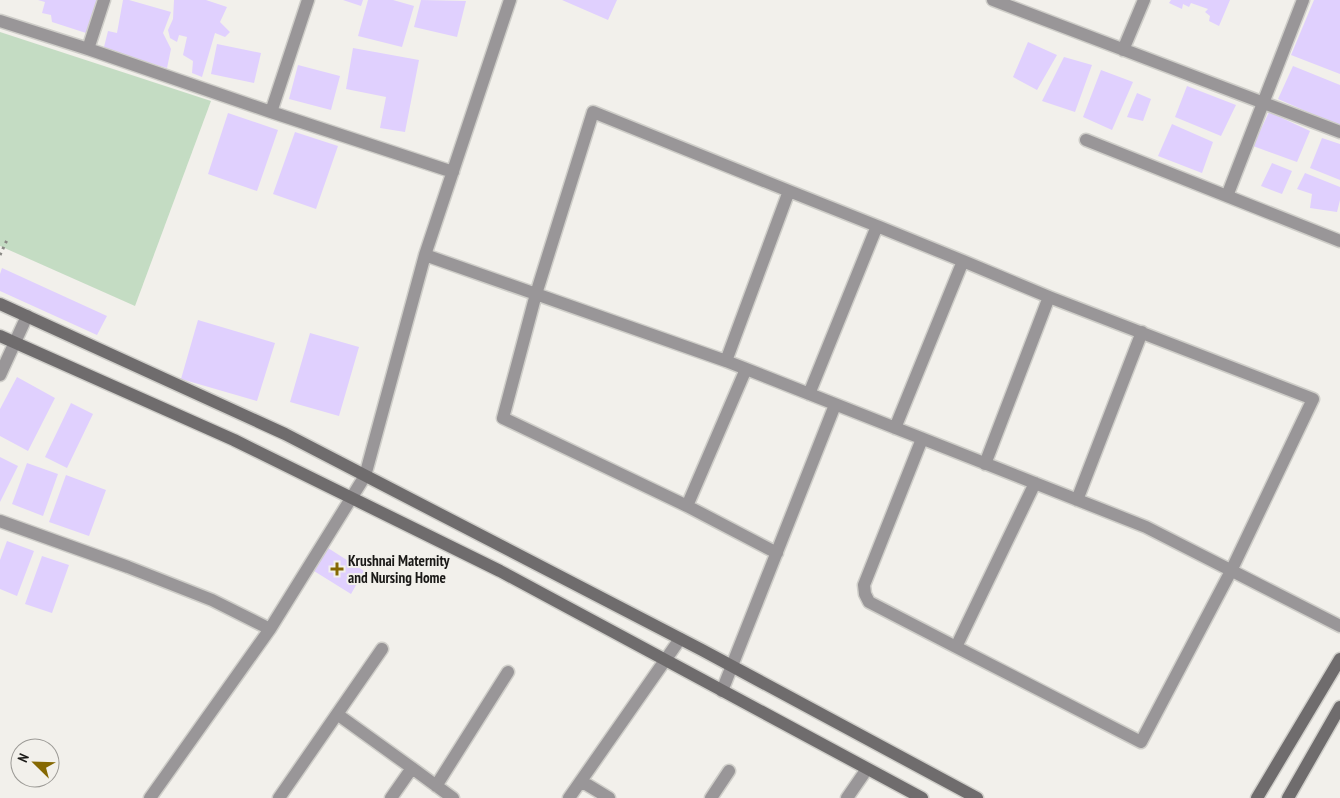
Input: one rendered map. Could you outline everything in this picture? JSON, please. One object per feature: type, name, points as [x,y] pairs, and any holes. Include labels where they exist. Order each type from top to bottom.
[{"type":"street","points":[[88,48],[104,0]]},
{"type":"street","points":[[272,112],[308,0]]},
{"type":"street","points":[[993,0],[1340,132]]},
{"type":"street","points":[[1123,50],[1144,0]]},
{"type":"street","points":[[1227,196],[1303,0]]},
{"type":"street","points":[[150,798],[222,700],[270,629],[365,476],[425,255],[507,1]]},
{"type":"street","points":[[0,21],[88,48],[453,172]]},
{"type":"street","points":[[777,553],[687,506],[504,418],[536,294],[593,112],[1049,296],[1313,399],[1231,571],[1141,742],[870,602],[865,594],[864,585],[922,439]]},
{"type":"street","points":[[1086,140],[1340,241]]},
{"type":"street","points":[[726,361],[790,191]]},
{"type":"street","points":[[809,394],[877,226]]},
{"type":"street","points":[[425,255],[726,361],[1146,527],[1340,626]]},
{"type":"street","points":[[894,428],[962,261]]},
{"type":"street","points":[[985,464],[1049,296]]},
{"type":"street","points":[[0,304],[285,434],[732,666],[978,798]]},
{"type":"street","points":[[0,375],[27,316]]},
{"type":"street","points":[[1078,500],[1142,332]]},
{"type":"street","points":[[0,336],[234,440],[500,572],[867,769],[905,794],[922,798]]},
{"type":"street","points":[[687,506],[746,369]]},
{"type":"street","points":[[722,691],[836,404]]},
{"type":"street","points":[[956,648],[1035,483]]},
{"type":"street","points":[[0,521],[128,567],[212,600],[270,629]]},
{"type":"street","points":[[569,798],[680,639]]},
{"type":"street","points":[[280,798],[382,649]]},
{"type":"street","points":[[1257,798],[1340,659]]},
{"type":"street","points":[[436,786],[508,672]]},
{"type":"street","points":[[1288,798],[1340,707]]},
{"type":"street","points":[[337,714],[453,798]]},
{"type":"street","points":[[391,798],[412,768]]},
{"type":"street","points":[[847,798],[867,769]]},
{"type":"street","points":[[711,798],[729,771]]},
{"type":"street","points":[[581,781],[609,798]]},
{"type":"path","points":[[0,255],[7,240]]},
{"type":"green space","points":[[0,32],[211,101],[135,306],[0,246]]},
{"type":"building","points":[[38,0],[97,0],[86,33],[52,22],[51,15],[42,13],[45,2]]},
{"type":"building","points":[[123,0],[171,12],[163,33],[171,49],[167,68],[107,50],[104,47],[108,31],[117,33]]},
{"type":"building","points":[[174,0],[206,0],[227,7],[220,22],[230,32],[225,37],[215,33],[202,77],[192,73],[193,61],[183,55],[187,37],[179,35],[177,42],[170,38],[168,30],[173,19]]},
{"type":"building","points":[[343,0],[363,0],[361,6]]},
{"type":"building","points":[[368,0],[393,0],[414,6],[402,47],[358,36]]},
{"type":"building","points":[[421,0],[466,1],[457,37],[414,27]]},
{"type":"building","points":[[562,0],[617,0],[608,20]]},
{"type":"building","points":[[1171,0],[1230,0],[1219,26],[1209,21],[1210,16],[1205,12],[1208,9],[1191,3],[1189,7],[1183,4],[1182,9],[1169,3]]},
{"type":"building","points":[[1314,0],[1340,0],[1340,74],[1291,55]]},
{"type":"building","points":[[1028,42],[1057,55],[1037,90],[1013,77]]},
{"type":"building","points":[[217,44],[261,53],[254,83],[211,74]]},
{"type":"building","points":[[353,48],[419,60],[405,132],[380,128],[386,97],[346,89]]},
{"type":"building","points":[[1064,57],[1092,65],[1075,112],[1042,101]]},
{"type":"building","points":[[298,65],[340,76],[331,110],[289,99]]},
{"type":"building","points":[[1293,66],[1340,85],[1340,126],[1278,99]]},
{"type":"building","points":[[1101,70],[1133,82],[1112,130],[1083,117]]},
{"type":"building","points":[[1187,86],[1236,105],[1221,136],[1175,117]]},
{"type":"building","points":[[1137,93],[1151,99],[1143,121],[1127,117]]},
{"type":"building","points":[[1269,112],[1310,131],[1297,162],[1253,146]]},
{"type":"building","points":[[228,113],[278,130],[257,191],[208,174]]},
{"type":"building","points":[[1172,124],[1213,142],[1202,173],[1158,156]]},
{"type":"building","points":[[295,132],[338,146],[316,209],[273,194]]},
{"type":"building","points":[[1322,138],[1340,144],[1340,180],[1310,168]]},
{"type":"building","points":[[1272,163],[1292,171],[1282,194],[1261,186]]},
{"type":"building","points":[[1305,173],[1340,187],[1340,200],[1337,212],[1310,208],[1312,194],[1297,189]]},
{"type":"building","points":[[2,268],[107,316],[97,335],[0,291]]},
{"type":"building","points":[[198,320],[275,343],[257,401],[181,379]]},
{"type":"building","points":[[310,333],[359,347],[339,416],[290,402]]},
{"type":"building","points":[[17,377],[55,398],[28,451],[0,436],[0,409]]},
{"type":"building","points":[[71,403],[93,414],[67,468],[45,457]]},
{"type":"building","points":[[0,457],[18,466],[0,502]]},
{"type":"building","points":[[27,463],[58,474],[43,516],[12,504]]},
{"type":"building","points":[[66,475],[106,490],[89,536],[49,522]]},
{"type":"building","points":[[7,541],[34,551],[17,596],[0,589],[0,560]]},
{"type":"building","points":[[328,548],[364,571],[351,594],[314,571]]},
{"type":"building","points":[[42,556],[69,565],[52,613],[25,604]]},
{"type":"place","name":"Krushnai Maternity and Nursing Home","points":[[337,569]]}]
